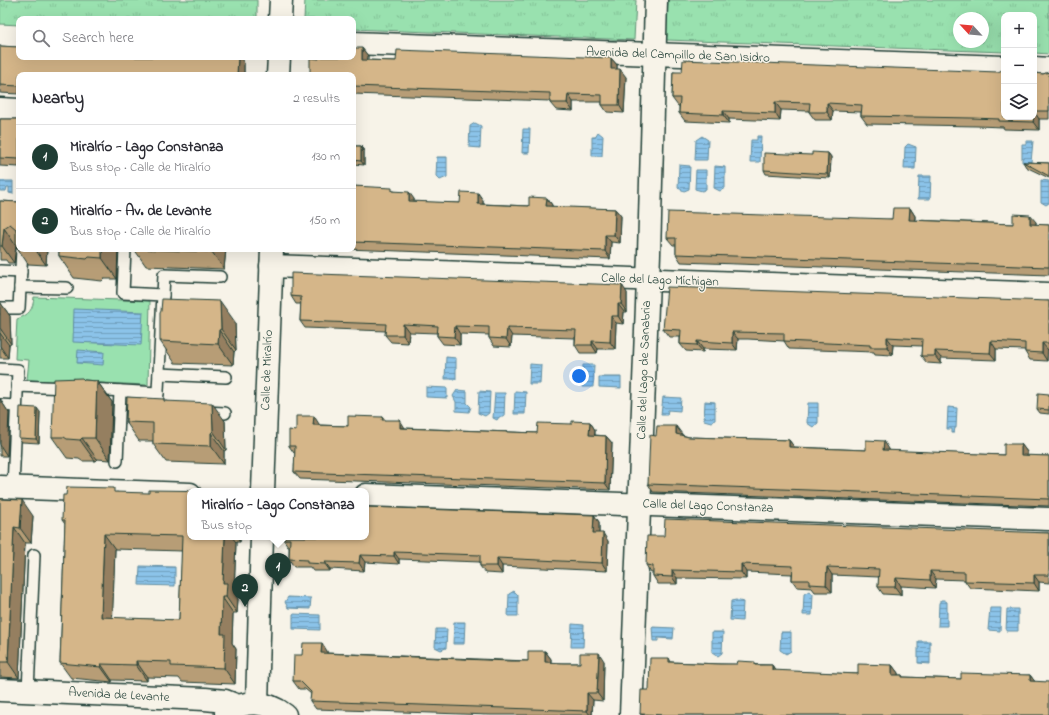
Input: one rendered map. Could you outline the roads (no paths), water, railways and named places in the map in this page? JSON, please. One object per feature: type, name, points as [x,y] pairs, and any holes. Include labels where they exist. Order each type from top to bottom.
[{"type":"street","points":[[280,16],[281,0]]},
{"type":"street","name":"Calle del Lago de Sanabria","points":[[631,715],[648,280],[656,0]]},
{"type":"street","name":"Avenida del Campillo de San Isidro","points":[[356,43],[1001,67]]},
{"type":"street","points":[[278,72],[279,60]]},
{"type":"street","points":[[1037,68],[1049,69]]},
{"type":"street","points":[[0,109],[16,110]]},
{"type":"street","name":"Calle del Lago Míchigan","points":[[272,258],[648,280],[1049,294]]},
{"type":"street","name":"Calle de Miralrío","points":[[263,488],[272,258]]},
{"type":"street","points":[[6,487],[187,494]]},
{"type":"street","name":"Calle del Lago Constanza","points":[[369,495],[1049,519]]},
{"type":"street","points":[[239,708],[262,540]]},
{"type":"street","name":"Avenida de Levante","points":[[0,690],[205,699],[225,701],[239,708],[268,705],[285,715]]},
{"type":"lane","points":[[0,308],[19,308],[22,252]]},
{"type":"lane","points":[[125,252],[123,293],[163,295]]},
{"type":"lane","points":[[0,271],[21,272]]},
{"type":"lane","points":[[172,411],[157,410],[164,275],[220,277]]},
{"type":"lane","points":[[20,287],[67,288]]},
{"type":"lane","points":[[162,312],[177,313]]},
{"type":"lane","points":[[0,369],[18,370],[16,406],[6,487]]},
{"type":"lane","points":[[159,374],[226,377]]},
{"type":"lane","points":[[17,386],[158,393]]},
{"type":"lane","points":[[117,461],[120,391]]},
{"type":"lane","points":[[0,405],[16,406]]},
{"type":"lane","points":[[195,412],[225,413]]},
{"type":"lane","points":[[28,691],[34,555]]},
{"type":"water","points":[[475,123],[481,126],[480,148],[469,147],[470,126]]},
{"type":"water","points":[[523,129],[530,129],[529,153],[522,153]]},
{"type":"water","points":[[598,132],[603,136],[602,156],[592,156],[592,137],[595,137]]},
{"type":"water","points":[[702,136],[708,140],[707,160],[695,160],[696,140]]},
{"type":"water","points":[[757,136],[761,136],[760,162],[750,162],[751,140],[757,140]]},
{"type":"water","points":[[1026,141],[1033,141],[1031,162],[1022,162],[1022,144],[1026,144]]},
{"type":"water","points":[[908,144],[916,147],[915,169],[904,169],[905,147]]},
{"type":"water","points":[[437,157],[447,157],[447,177],[440,180],[436,176]]},
{"type":"water","points":[[679,165],[690,166],[689,189],[684,191],[678,188]]},
{"type":"water","points":[[715,166],[725,167],[725,188],[720,191],[714,188]]},
{"type":"water","points":[[696,170],[706,170],[706,189],[702,191],[695,189]]},
{"type":"water","points":[[919,176],[931,176],[930,199],[918,199]]},
{"type":"water","points":[[1041,180],[1049,181],[1049,203],[1046,205],[1041,202]]},
{"type":"water","points":[[0,181],[13,181],[13,194],[9,193],[9,187],[7,187],[6,191],[0,191]]},
{"type":"water","points":[[74,309],[143,312],[141,345],[73,342]]},
{"type":"water","points":[[78,350],[104,352],[103,365],[77,363]]},
{"type":"water","points":[[446,357],[456,358],[456,379],[445,379]]},
{"type":"water","points":[[530,364],[541,365],[540,384],[529,384]]},
{"type":"water","points":[[583,365],[594,365],[593,387],[582,387]]},
{"type":"water","points":[[599,377],[621,377],[621,388],[599,387]]},
{"type":"water","points":[[426,387],[447,388],[447,398],[426,397]]},
{"type":"water","points":[[457,390],[467,391],[467,403],[471,407],[469,412],[456,411],[456,402],[453,396]]},
{"type":"water","points":[[479,391],[490,392],[489,413],[485,416],[478,413]]},
{"type":"water","points":[[515,391],[526,392],[525,414],[514,414]]},
{"type":"water","points":[[495,393],[505,393],[504,417],[499,417],[497,420],[493,418]]},
{"type":"water","points":[[663,397],[681,398],[680,411],[668,410],[667,415],[661,415]]},
{"type":"water","points":[[705,401],[715,402],[715,420],[711,422],[704,420]]},
{"type":"water","points":[[808,403],[818,403],[818,423],[813,427],[807,423]]},
{"type":"water","points":[[948,407],[957,408],[956,428],[954,433],[952,433],[952,429],[947,429]]},
{"type":"water","points":[[140,566],[175,567],[175,586],[139,585]]},
{"type":"water","points":[[514,591],[518,595],[518,616],[508,616],[509,594]]},
{"type":"water","points":[[809,591],[813,594],[812,615],[803,615],[804,594]]},
{"type":"water","points":[[288,597],[311,598],[310,609],[288,608],[285,602]]},
{"type":"water","points":[[736,600],[743,602],[742,621],[730,620],[731,601]]},
{"type":"water","points":[[941,600],[947,602],[947,626],[938,626],[939,603]]},
{"type":"water","points":[[990,608],[1001,608],[1000,631],[988,630]]},
{"type":"water","points":[[1007,609],[1018,609],[1018,631],[1006,631]]},
{"type":"water","points":[[293,614],[320,615],[320,630],[293,629]]},
{"type":"water","points":[[454,622],[465,622],[464,644],[453,644]]},
{"type":"water","points":[[572,624],[584,625],[583,647],[571,647]]},
{"type":"water","points":[[652,627],[674,628],[673,639],[658,638],[658,641],[653,641]]},
{"type":"water","points":[[436,629],[447,629],[446,648],[441,650],[435,647]]},
{"type":"water","points":[[712,632],[723,632],[722,653],[718,656],[712,652]]},
{"type":"water","points":[[781,632],[791,632],[791,651],[786,654],[780,650]]},
{"type":"water","points":[[918,641],[930,641],[930,664],[918,663]]},
{"type":"place","name":"Miralrío - Lago Constanza","points":[[278,586]]},
{"type":"place","name":"Miralrío - Av. de Levante","points":[[245,607]]}]
